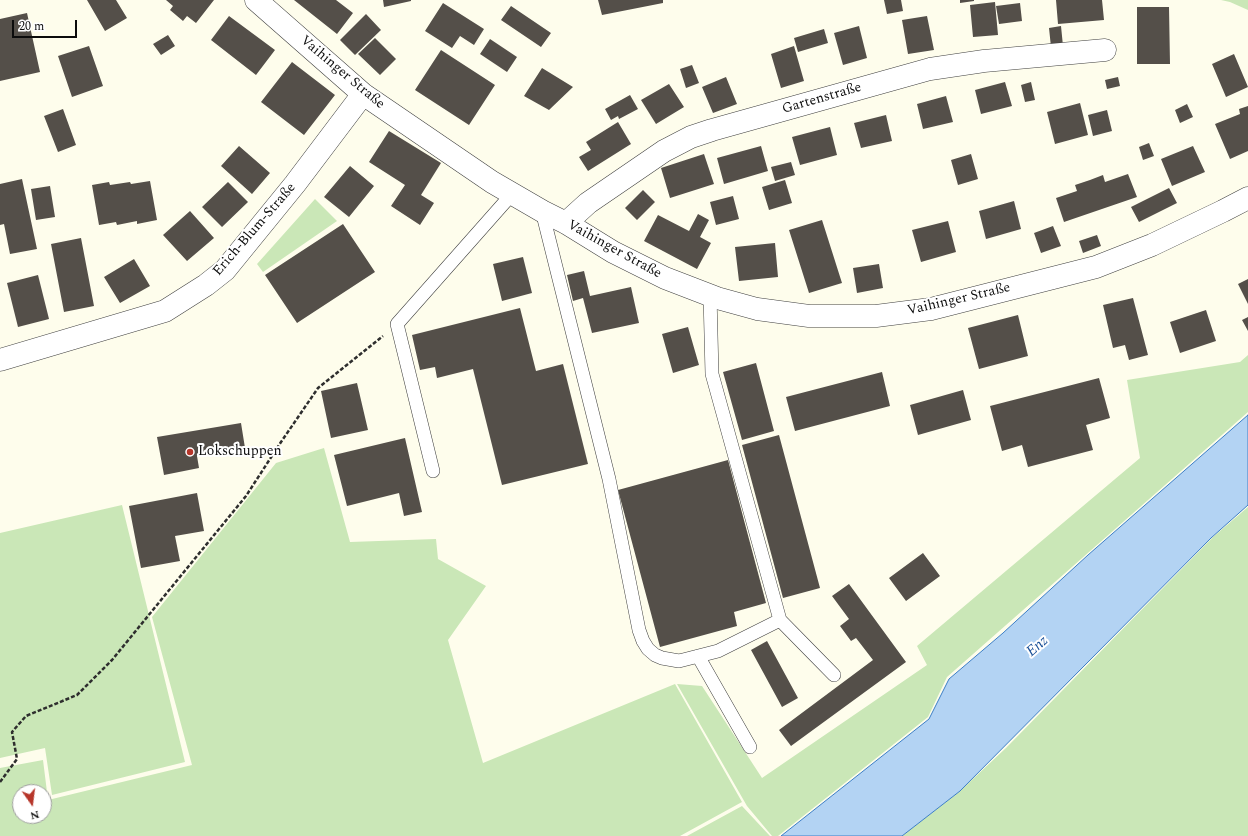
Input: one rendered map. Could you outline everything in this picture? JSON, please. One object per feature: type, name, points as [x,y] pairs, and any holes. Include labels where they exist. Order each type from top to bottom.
[{"type":"street","name":"Vaihinger Straße","points":[[259,1],[363,94],[492,182],[566,223],[613,252],[665,278],[710,295],[757,309],[809,316],[876,316],[931,309],[1096,267],[1152,245],[1248,198]]},
{"type":"street","name":"Gartenstraße","points":[[566,223],[588,204],[664,151],[691,137],[712,130],[930,69],[984,61],[1106,50]]},
{"type":"street","name":"Erich-Blum-Straße","points":[[0,360],[165,311],[206,285],[225,270],[294,184],[363,94]]},
{"type":"lane","points":[[433,471],[397,324],[512,194]]},
{"type":"lane","points":[[542,211],[609,479],[643,641],[648,649],[655,655],[662,658],[680,661],[718,651],[780,620]]},
{"type":"lane","points":[[710,295],[712,374],[780,620],[834,675]]},
{"type":"lane","points":[[698,656],[750,747]]},
{"type":"path","points":[[0,782],[17,759],[12,732],[26,716],[77,695],[112,660],[246,496],[318,388],[397,324]]},
{"type":"green space","points":[[1221,0],[1248,0],[1248,10],[1230,2]]},
{"type":"green space","points":[[315,199],[337,221],[263,272],[257,264]]},
{"type":"green space","points":[[1248,355],[1248,412],[947,677],[928,717],[778,836],[772,836],[747,806],[677,684],[702,686],[762,778],[927,665],[917,646],[1140,458],[1127,380],[1240,362]]},
{"type":"green space","points":[[324,448],[350,542],[436,539],[438,559],[486,586],[448,640],[483,763],[675,684],[742,802],[680,836],[0,836],[0,768],[43,760],[46,784],[12,784],[12,824],[52,824],[52,799],[192,765],[152,617],[276,463]]},
{"type":"green space","points":[[122,505],[185,762],[52,795],[52,784],[50,784],[45,748],[0,758],[0,533]]},
{"type":"green space","points":[[1248,507],[1248,836],[902,836],[960,791],[1006,748],[1213,537]]},
{"type":"green space","points":[[742,806],[770,836],[687,836]]},
{"type":"water","name":"Enz","points":[[1248,415],[1248,505],[1211,538],[960,791],[902,836],[781,836],[929,719],[949,679],[1003,633],[1088,555]]},
{"type":"building","points":[[87,0],[116,0],[127,18],[105,31]]},
{"type":"building","points":[[166,0],[214,0],[196,23],[187,16],[183,21],[170,10],[173,6]]},
{"type":"building","points":[[294,0],[336,0],[353,13],[337,34]]},
{"type":"building","points":[[383,0],[411,0],[411,1],[384,7]]},
{"type":"building","points":[[598,0],[663,0],[663,3],[602,15]]},
{"type":"building","points":[[884,0],[901,0],[903,11],[887,14]]},
{"type":"building","points":[[960,0],[974,0],[974,1],[960,3]]},
{"type":"building","points":[[1056,0],[1102,0],[1104,20],[1058,24]]},
{"type":"building","points":[[995,2],[998,35],[973,37],[970,5]]},
{"type":"building","points":[[443,3],[484,29],[474,45],[460,36],[452,48],[425,31]]},
{"type":"building","points":[[1020,3],[1022,21],[999,24],[996,6]]},
{"type":"building","points":[[511,6],[551,33],[541,47],[501,20]]},
{"type":"building","points":[[1137,7],[1169,7],[1170,64],[1137,64]]},
{"type":"building","points":[[27,13],[40,72],[0,81],[0,19]]},
{"type":"building","points":[[366,14],[381,30],[355,55],[340,40]]},
{"type":"building","points":[[229,16],[275,50],[256,75],[211,40]]},
{"type":"building","points":[[927,16],[934,50],[908,54],[902,20]]},
{"type":"building","points":[[859,26],[867,58],[843,65],[834,33]]},
{"type":"building","points":[[1061,26],[1063,46],[1051,47],[1049,28]]},
{"type":"building","points":[[824,29],[828,43],[798,52],[794,38]]},
{"type":"building","points":[[168,35],[175,46],[161,55],[153,44]]},
{"type":"building","points":[[375,38],[396,59],[380,75],[358,54]]},
{"type":"building","points":[[490,39],[517,57],[507,72],[480,54]]},
{"type":"building","points":[[89,46],[103,86],[72,97],[58,56]]},
{"type":"building","points":[[794,46],[804,81],[781,88],[771,54]]},
{"type":"building","points":[[441,50],[495,85],[469,125],[415,90]]},
{"type":"building","points":[[1234,54],[1248,87],[1226,97],[1212,64]]},
{"type":"building","points":[[292,62],[335,95],[304,135],[261,102]]},
{"type":"building","points":[[692,65],[699,83],[686,88],[680,69]]},
{"type":"building","points":[[542,68],[573,87],[549,110],[524,96]]},
{"type":"building","points":[[726,77],[737,104],[713,113],[702,87]]},
{"type":"building","points":[[1118,77],[1120,86],[1107,89],[1105,80]]},
{"type":"building","points":[[1005,82],[1012,106],[981,114],[975,90]]},
{"type":"building","points":[[1031,82],[1035,100],[1025,102],[1021,85]]},
{"type":"building","points":[[669,84],[684,107],[656,124],[641,100]]},
{"type":"building","points":[[630,95],[638,109],[619,119],[618,116],[611,120],[605,109]]},
{"type":"building","points":[[946,96],[953,122],[923,129],[917,104]]},
{"type":"building","points":[[1080,103],[1088,135],[1055,144],[1047,112]]},
{"type":"building","points":[[1187,104],[1193,117],[1180,123],[1175,110]]},
{"type":"building","points":[[1248,106],[1248,151],[1230,159],[1215,124],[1240,114],[1239,109]]},
{"type":"building","points":[[63,109],[76,145],[58,152],[44,116]]},
{"type":"building","points":[[1107,110],[1112,131],[1093,136],[1088,115]]},
{"type":"building","points":[[886,115],[892,141],[861,148],[854,123]]},
{"type":"building","points":[[618,122],[631,144],[588,171],[579,157],[591,150],[586,142]]},
{"type":"building","points":[[830,127],[837,155],[800,165],[792,137]]},
{"type":"building","points":[[389,131],[441,163],[421,195],[434,203],[420,225],[391,206],[405,185],[369,162]]},
{"type":"building","points":[[1149,143],[1154,156],[1143,160],[1139,147]]},
{"type":"building","points":[[239,146],[270,173],[252,194],[221,166]]},
{"type":"building","points":[[761,146],[768,171],[724,184],[717,158]]},
{"type":"building","points":[[1193,146],[1205,172],[1172,186],[1161,159]]},
{"type":"building","points":[[704,154],[714,184],[670,198],[661,168]]},
{"type":"building","points":[[971,154],[978,179],[958,185],[951,160]]},
{"type":"building","points":[[791,162],[795,175],[775,181],[771,167]]},
{"type":"building","points":[[350,166],[374,186],[349,217],[324,197]]},
{"type":"building","points":[[1128,174],[1137,197],[1064,222],[1056,198],[1077,191],[1075,185],[1103,175],[1105,182]]},
{"type":"building","points":[[22,179],[37,249],[10,254],[4,224],[0,225],[0,184]]},
{"type":"building","points":[[785,180],[792,203],[769,210],[762,187]]},
{"type":"building","points":[[150,181],[157,220],[137,224],[137,221],[117,225],[116,222],[99,225],[92,185],[109,182],[110,185]]},
{"type":"building","points":[[228,182],[248,202],[222,227],[202,207]]},
{"type":"building","points":[[50,186],[55,217],[36,220],[31,189]]},
{"type":"building","points":[[1169,188],[1177,203],[1139,222],[1131,207]]},
{"type":"building","points":[[643,190],[655,202],[637,220],[625,208]]},
{"type":"building","points":[[733,196],[739,219],[716,225],[710,202]]},
{"type":"building","points":[[1014,201],[1021,229],[986,239],[979,211]]},
{"type":"building","points":[[190,211],[214,238],[187,261],[163,235]]},
{"type":"building","points":[[698,214],[709,220],[700,237],[711,243],[697,269],[644,241],[658,215],[689,231]]},
{"type":"building","points":[[822,220],[842,283],[809,293],[789,230]]},
{"type":"building","points":[[948,221],[956,252],[921,262],[912,230]]},
{"type":"building","points":[[343,224],[375,272],[297,323],[265,275]]},
{"type":"building","points":[[1053,226],[1061,246],[1041,253],[1034,233]]},
{"type":"building","points":[[1097,235],[1101,246],[1083,253],[1079,241]]},
{"type":"building","points":[[81,238],[94,306],[64,312],[51,244]]},
{"type":"building","points":[[775,243],[778,277],[739,281],[735,247]]},
{"type":"building","points":[[523,257],[532,293],[502,301],[493,264]]},
{"type":"building","points":[[134,259],[150,286],[120,303],[104,277]]},
{"type":"building","points":[[879,264],[883,288],[857,293],[853,268]]},
{"type":"building","points":[[584,271],[590,296],[631,287],[639,323],[592,333],[583,298],[573,301],[567,275]]},
{"type":"building","points":[[38,275],[49,319],[18,327],[7,283]]},
{"type":"building","points":[[1248,279],[1248,304],[1238,284]]},
{"type":"building","points":[[1133,298],[1148,355],[1129,360],[1125,345],[1113,348],[1103,305]]},
{"type":"building","points":[[520,308],[536,371],[563,364],[588,464],[502,485],[473,369],[437,378],[435,367],[420,370],[412,335]]},
{"type":"building","points":[[1206,310],[1216,341],[1180,353],[1170,322]]},
{"type":"building","points":[[1018,315],[1028,356],[979,369],[968,328]]},
{"type":"building","points":[[1248,317],[1248,331],[1242,320]]},
{"type":"building","points":[[688,327],[699,365],[673,373],[662,334]]},
{"type":"building","points":[[756,363],[774,431],[742,440],[723,372]]},
{"type":"building","points":[[882,372],[890,406],[795,431],[786,397]]},
{"type":"building","points":[[1099,378],[1110,418],[1086,425],[1093,450],[1028,467],[1022,445],[1002,451],[990,406]]},
{"type":"building","points":[[357,383],[368,430],[331,438],[321,391]]},
{"type":"building","points":[[963,390],[971,420],[918,435],[910,405]]},
{"type":"building","name":"Lokschuppen","points":[[241,423],[245,448],[197,456],[199,468],[164,475],[157,437]]},
{"type":"building","points":[[779,435],[820,588],[783,598],[742,445]]},
{"type":"building","points":[[405,438],[422,512],[404,516],[399,493],[347,506],[334,455]]},
{"type":"building","points":[[728,460],[766,603],[734,612],[737,626],[660,647],[618,490]]},
{"type":"building","points":[[197,493],[204,531],[175,536],[180,561],[141,568],[129,506]]},
{"type":"building","points":[[923,553],[940,576],[906,601],[889,578]]},
{"type":"building","points":[[849,584],[906,662],[791,746],[779,730],[873,660],[856,638],[851,641],[840,626],[849,619],[832,596]]},
{"type":"building","points":[[767,641],[798,698],[782,707],[751,650]]},
{"type":"place","name":"Lokschuppen","points":[[190,452]]}]
